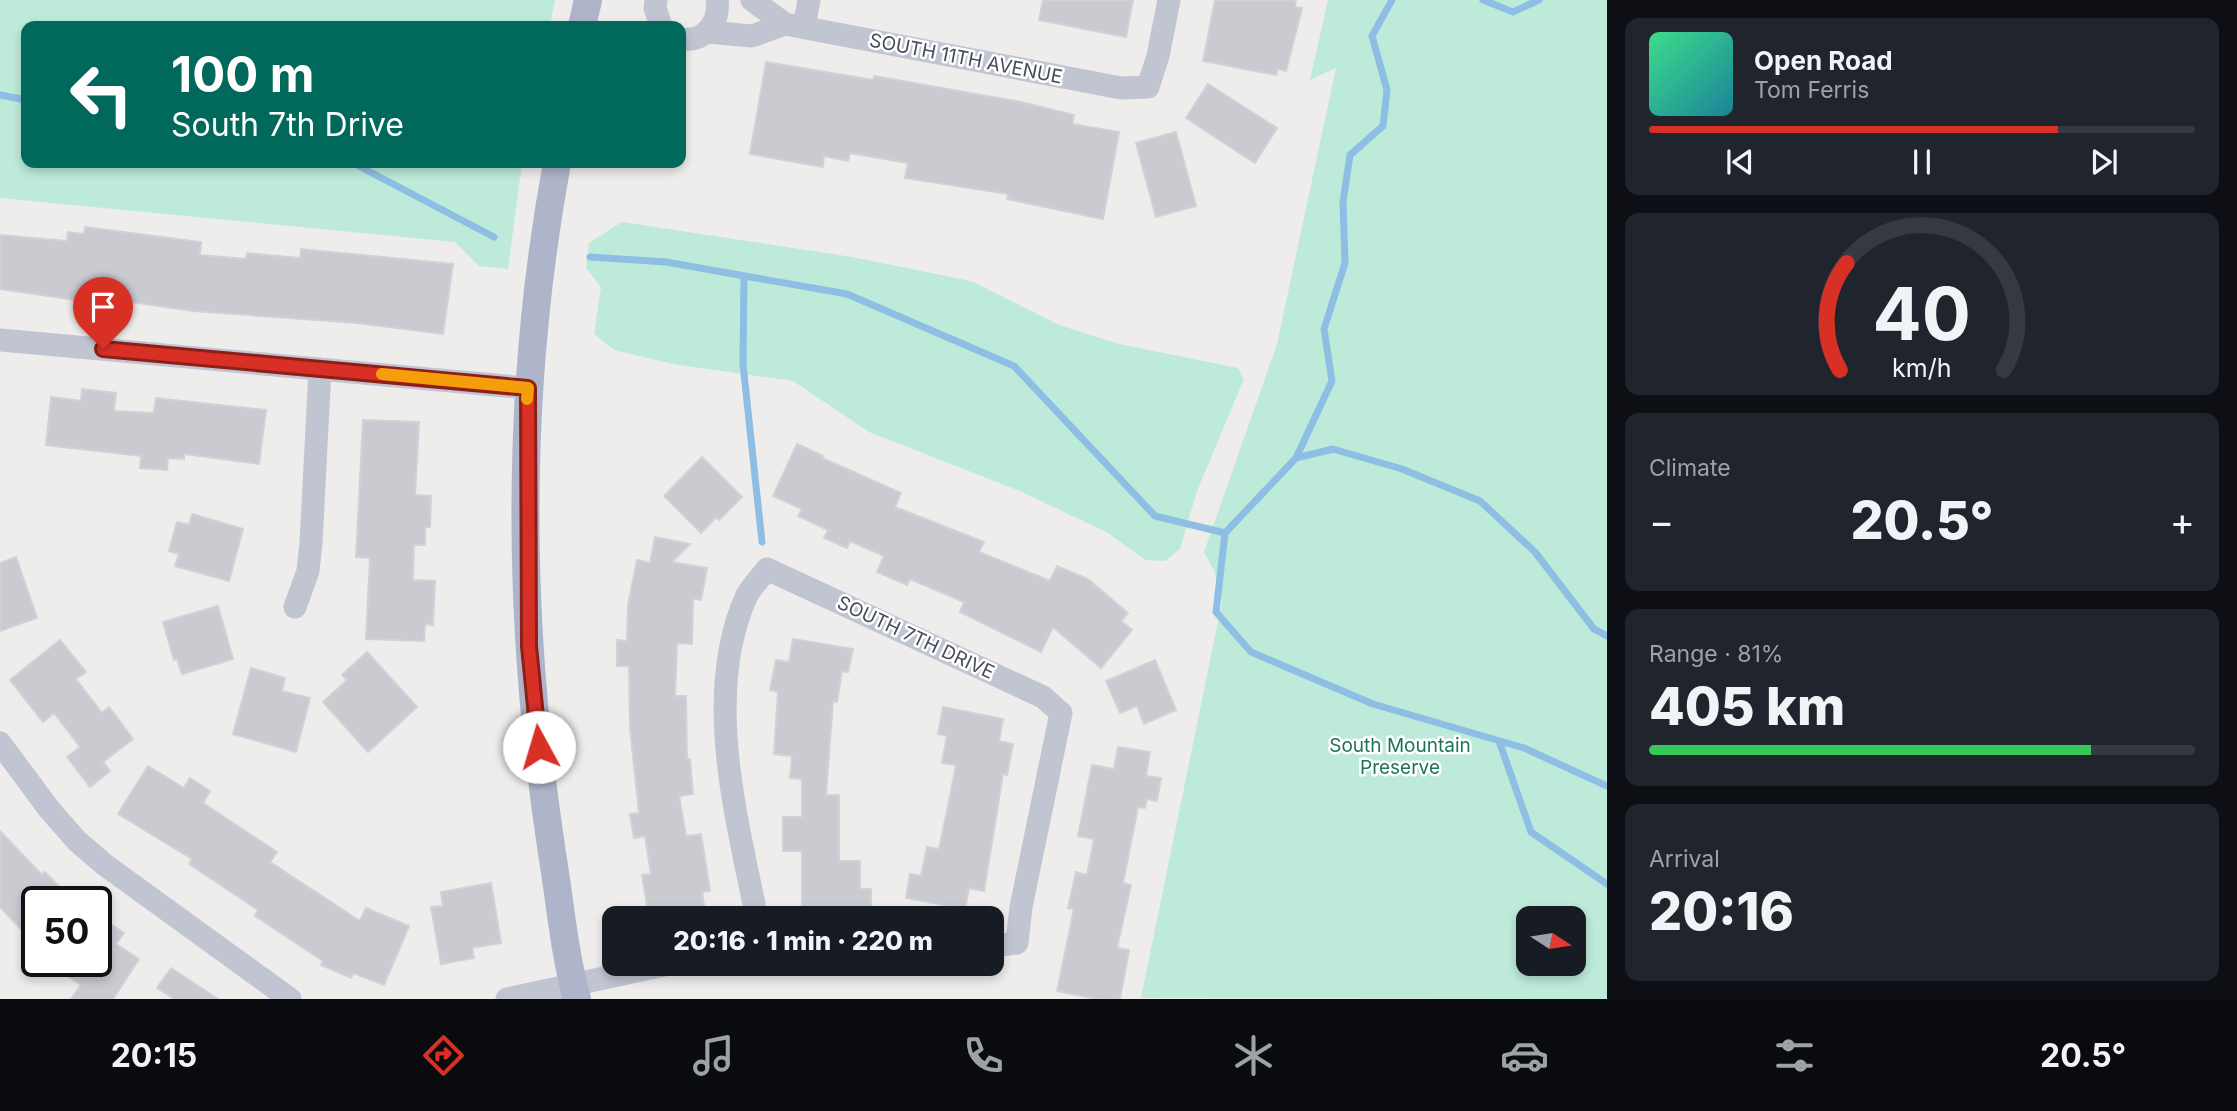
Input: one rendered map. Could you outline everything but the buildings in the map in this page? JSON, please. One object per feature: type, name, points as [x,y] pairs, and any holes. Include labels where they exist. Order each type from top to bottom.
[{"type":"main road","points":[[583,21],[588,0]]},
{"type":"main road","points":[[555,168],[538,273],[528,388],[529,646],[544,798],[575,992]]},
{"type":"street","points":[[656,0],[655,8],[659,21]]},
{"type":"street","points":[[686,38],[699,37],[707,32],[717,18],[718,0]]},
{"type":"street","name":"SOUTH 11TH AVENUE","points":[[752,0],[795,25],[1121,88],[1147,88],[1158,56],[1169,0]]},
{"type":"street","points":[[707,32],[751,36],[795,25],[809,0]]},
{"type":"street","points":[[0,340],[528,388]]},
{"type":"street","points":[[295,607],[308,571],[311,543],[320,369]]},
{"type":"street","name":"SOUTH 7TH DRIVE","points":[[754,906],[733,800],[724,703],[735,634],[748,593],[767,569],[1043,697],[1061,713],[1021,907],[1017,943],[1004,945]]},
{"type":"street","points":[[0,743],[77,841],[105,865],[290,999]]},
{"type":"street","points":[[507,999],[575,992],[629,976]]},
{"type":"green space","points":[[0,0],[555,0],[551,21],[21,21],[21,168],[521,168],[508,269],[479,266],[455,242],[0,198]]},
{"type":"green space","name":"South Mountain Preserve","points":[[1328,0],[1607,0],[1607,999],[1141,998],[1222,602],[1215,573],[1204,552],[1277,344],[1336,68],[1310,80]]},
{"type":"green space","points":[[622,222],[852,257],[971,281],[1059,325],[1119,344],[1238,368],[1244,379],[1197,491],[1180,549],[1165,561],[1145,560],[1108,533],[1020,491],[869,432],[793,381],[673,364],[614,350],[594,334],[601,287],[586,268],[589,243]]},
{"type":"waterway","points":[[1296,458],[1332,381],[1324,329],[1345,263],[1343,202],[1350,155],[1383,126],[1387,90],[1372,36],[1392,0]]},
{"type":"waterway","points":[[1483,0],[1513,12],[1539,0]]},
{"type":"waterway","points":[[0,95],[21,99]]},
{"type":"waterway","points":[[363,168],[494,237]]},
{"type":"waterway","points":[[590,257],[666,262],[847,294],[1014,366],[1155,516],[1225,533],[1216,612],[1251,652],[1373,704],[1524,748],[1607,786]]},
{"type":"waterway","points":[[744,276],[743,364],[762,542]]},
{"type":"waterway","points":[[1225,533],[1296,458],[1333,449],[1402,469],[1480,501],[1535,552],[1594,629],[1607,636]]},
{"type":"waterway","points":[[1499,741],[1531,832],[1607,884]]},
{"type":"slow traffic","points":[[382,374],[528,388],[527,399]]},
{"type":"route","points":[[103,349],[528,388],[526,432],[529,646],[539,747]]}]
